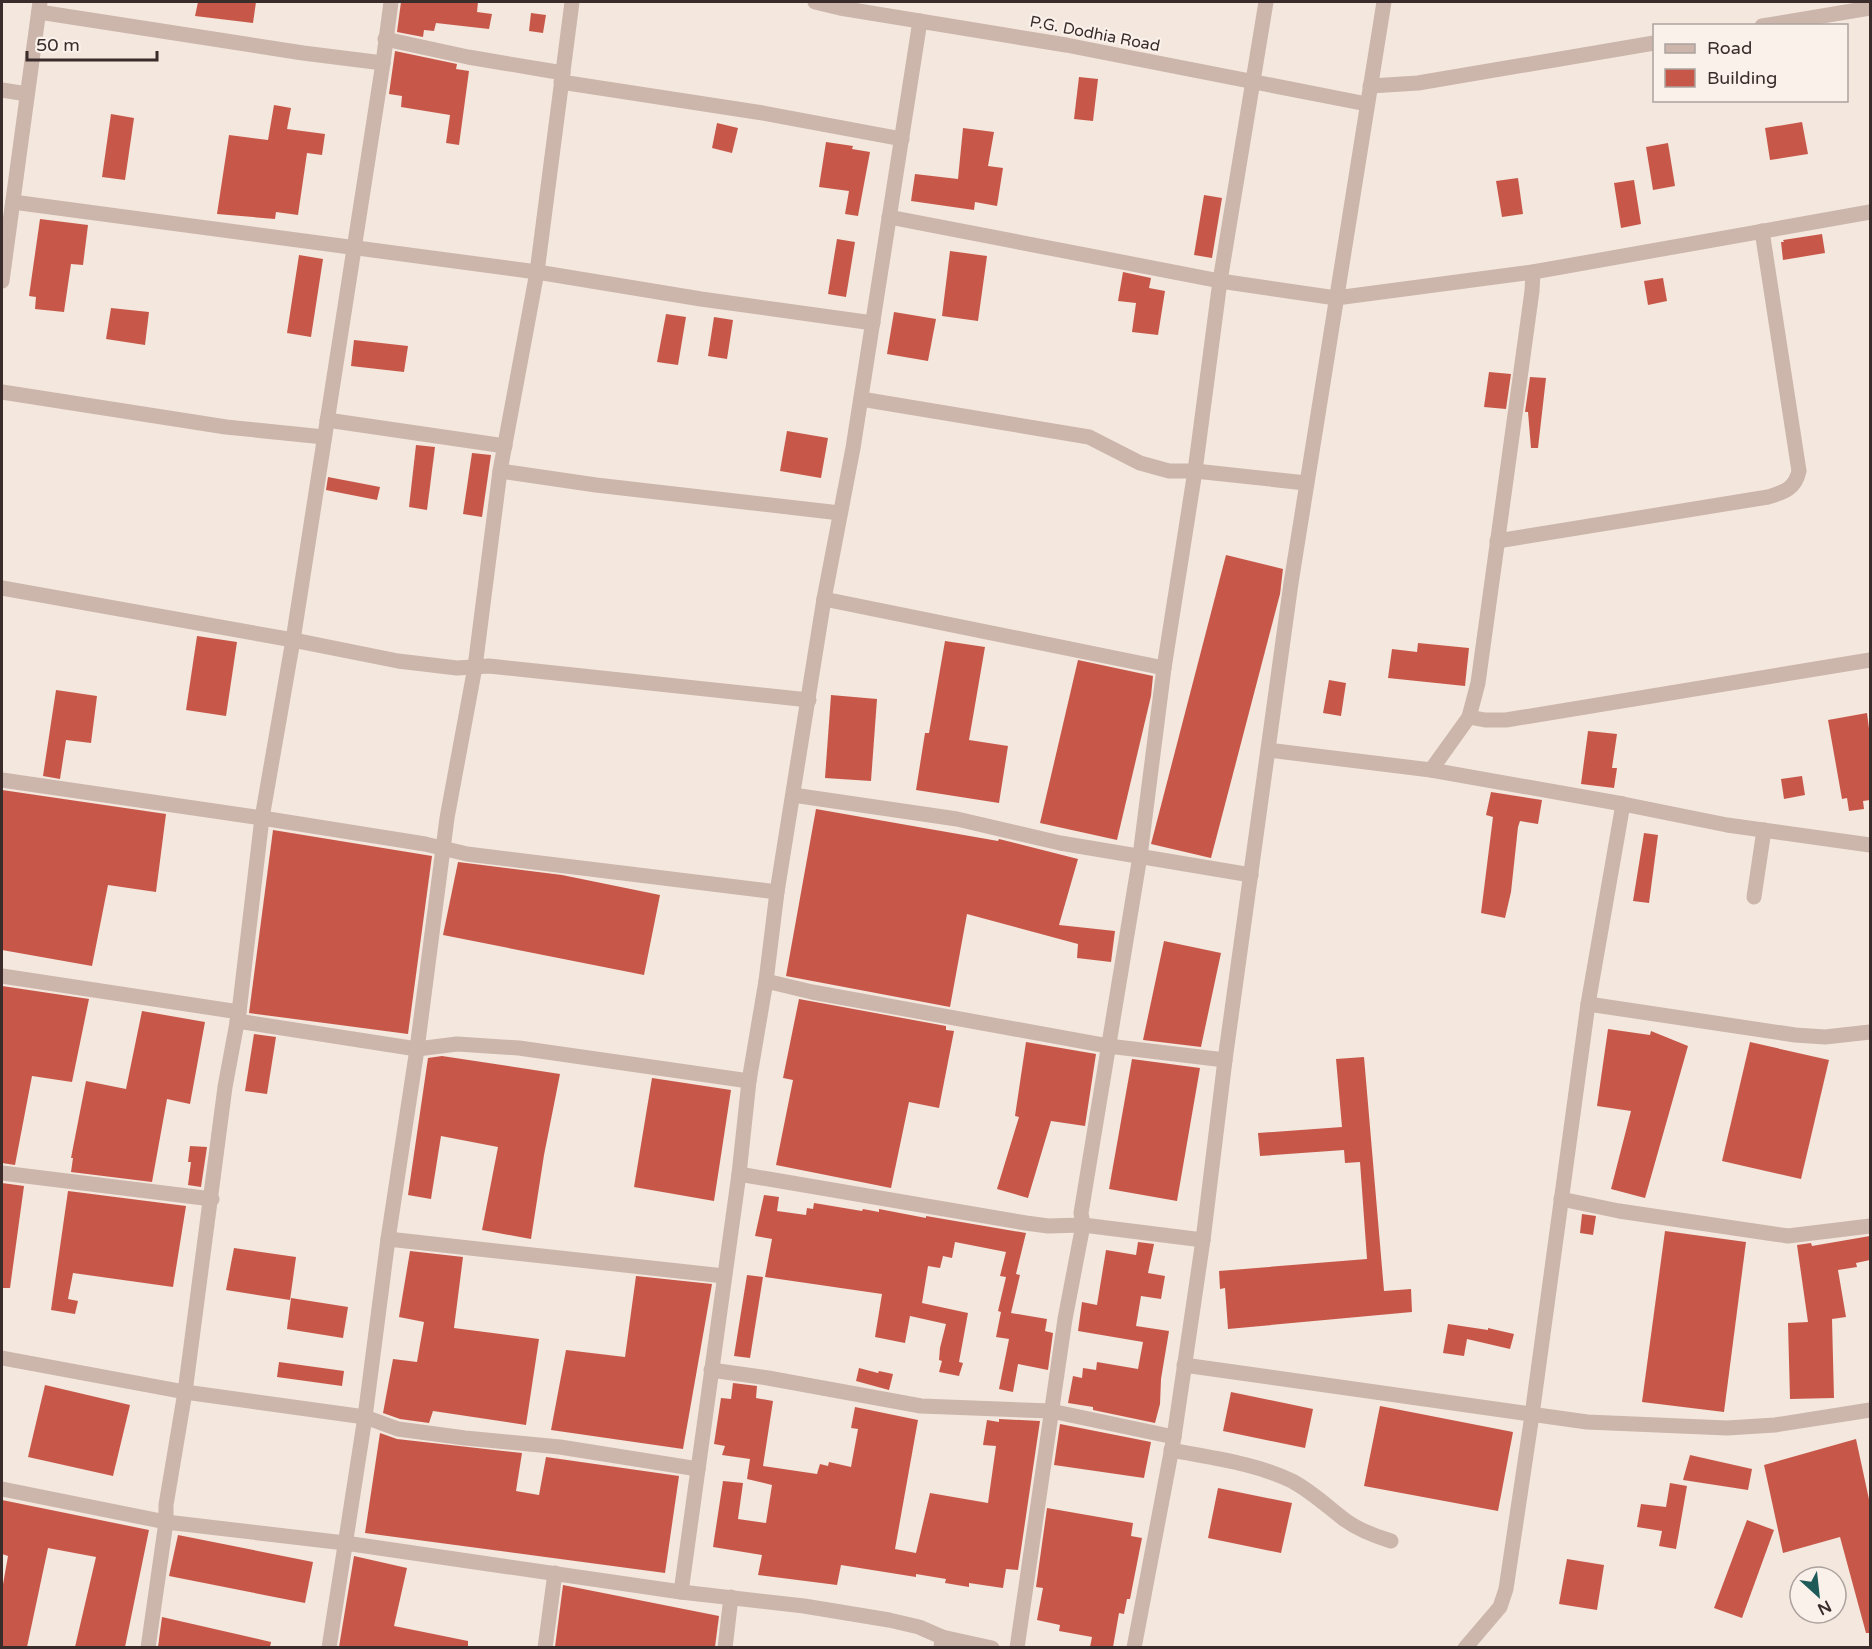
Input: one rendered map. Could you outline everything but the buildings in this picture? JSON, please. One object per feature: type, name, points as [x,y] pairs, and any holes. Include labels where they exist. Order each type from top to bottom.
[{"type":"street","points":[[147,1647],[212,1199],[225,1086],[238,1017],[262,818],[293,640],[391,2]]},
{"type":"street","points":[[329,1647],[365,1417],[443,848],[475,667],[500,471],[537,272],[572,2]]},
{"type":"street","name":"P.G. Dodhia Road","points":[[815,2],[1066,45],[1367,104]]},
{"type":"street","points":[[1017,1647],[1065,1319],[1083,1225],[1082,1213],[1140,856],[1164,668],[1195,471],[1220,281],[1266,2]]},
{"type":"street","points":[[1134,1647],[1172,1443],[1203,1240],[1225,1060],[1306,483],[1383,2]]},
{"type":"street","points":[[2,280],[40,7],[291,51],[383,63]]},
{"type":"street","points":[[1774,24],[1870,8]]},
{"type":"street","points":[[681,1592],[739,1174],[749,1081],[766,981],[777,892],[824,599],[861,399],[920,21]]},
{"type":"street","points":[[385,39],[562,77],[902,139]]},
{"type":"street","points":[[1370,86],[1418,83],[1653,43]]},
{"type":"street","points":[[2,90],[27,94]]},
{"type":"street","points":[[13,202],[537,272],[701,299],[873,323]]},
{"type":"street","points":[[889,218],[1220,281],[1336,298],[1533,272],[1870,212]]},
{"type":"street","points":[[1497,541],[1768,497],[1789,490],[1797,480],[1799,471],[1762,231]]},
{"type":"street","points":[[1431,770],[1469,717],[1478,684],[1533,272]]},
{"type":"street","points":[[2,392],[226,427],[324,437]]},
{"type":"street","points":[[861,399],[1089,437],[1140,463],[1169,471],[1195,471],[1306,483]]},
{"type":"street","points":[[327,420],[505,446]]},
{"type":"street","points":[[500,471],[596,485],[840,513]]},
{"type":"street","points":[[2,588],[398,661],[457,668],[489,666],[809,700]]},
{"type":"street","points":[[824,599],[1164,668]]},
{"type":"street","points":[[1469,717],[1506,720],[1870,660]]},
{"type":"street","points":[[1268,750],[1431,770],[1727,825],[1870,845]]},
{"type":"street","points":[[2,780],[262,818],[467,854],[777,892]]},
{"type":"street","points":[[793,795],[957,819],[1059,843],[1251,875]]},
{"type":"street","points":[[1466,1647],[1500,1607],[1506,1589],[1587,1004],[1623,804]]},
{"type":"street","points":[[1754,897],[1764,830]]},
{"type":"street","points":[[2,976],[417,1049],[457,1044],[519,1048],[749,1081]]},
{"type":"street","points":[[766,981],[812,992],[1108,1046],[1225,1060]]},
{"type":"street","points":[[1587,1004],[1795,1035],[1825,1037],[1870,1032]]},
{"type":"street","points":[[2,1173],[212,1199]]},
{"type":"street","points":[[739,1174],[1026,1223],[1048,1226],[1083,1225],[1203,1240]]},
{"type":"street","points":[[1561,1199],[1619,1211],[1788,1236],[1870,1226]]},
{"type":"street","points":[[388,1239],[724,1276]]},
{"type":"street","points":[[2,1358],[185,1392],[365,1417],[398,1429],[560,1447],[698,1469]]},
{"type":"street","points":[[1184,1365],[1587,1422],[1727,1428],[1775,1425],[1870,1410]]},
{"type":"street","points":[[711,1370],[921,1406],[1051,1411],[1263,1470],[1293,1482],[1347,1521],[1371,1535],[1391,1541]]},
{"type":"street","points":[[2,1489],[166,1522],[345,1543],[681,1592],[804,1606],[919,1627],[942,1642],[992,1647]]},
{"type":"street","points":[[546,1647],[555,1573]]},
{"type":"street","points":[[725,1647],[731,1597]]}]
